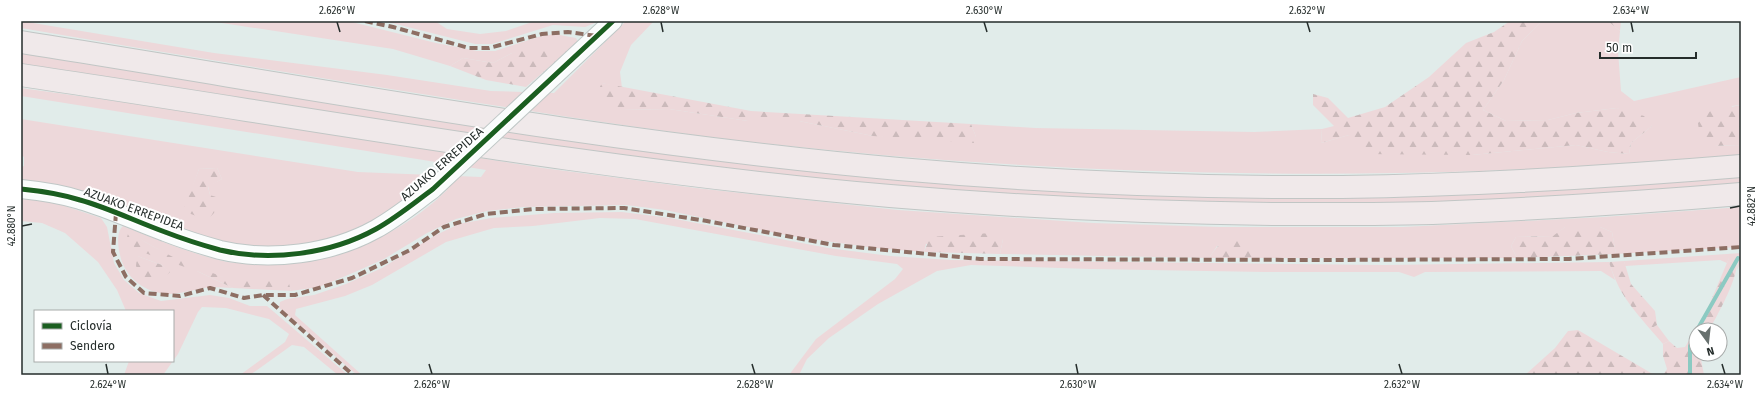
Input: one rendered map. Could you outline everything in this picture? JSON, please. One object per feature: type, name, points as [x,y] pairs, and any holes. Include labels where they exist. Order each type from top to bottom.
[{"type":"highway","points":[[21,42],[426,108],[601,134],[812,160],[1010,178],[1112,183],[1342,187],[1446,184],[1635,175],[1741,166]]},
{"type":"highway","points":[[21,75],[392,133],[597,162],[796,187],[1009,205],[1140,211],[1365,214],[1633,203],[1741,194]]},
{"type":"street","name":"AZUAKO ERREPIDEA","points":[[21,189],[50,193],[82,200],[166,233],[221,250],[252,254],[276,254],[327,248],[350,241],[376,229],[395,218],[433,189],[613,21]]},
{"type":"green space","points":[[21,21],[214,53],[387,75],[491,91],[554,93],[626,21],[654,21],[631,45],[620,72],[622,88],[602,83],[621,110],[669,109],[748,121],[799,121],[873,136],[976,137],[971,124],[1035,128],[1254,132],[1322,129],[1321,143],[1349,135],[1472,155],[1576,145],[1608,152],[1629,154],[1631,143],[1652,126],[1617,108],[1576,113],[1548,120],[1506,121],[1483,110],[1504,80],[1522,41],[1542,21],[1608,21],[1620,31],[1618,51],[1621,91],[1634,101],[1741,77],[1741,105],[1732,106],[1714,146],[1741,145],[1741,155],[1644,163],[1481,171],[1298,174],[1115,170],[933,159],[751,142],[596,121],[284,72],[21,28]]},
{"type":"green space","points":[[209,21],[348,21],[436,43],[477,51],[495,51],[538,37],[554,34],[576,38],[578,42],[569,50],[512,53],[493,63],[463,58],[450,66],[393,49]]},
{"type":"green space","points":[[384,21],[435,21],[447,29],[480,34],[506,31],[535,21],[600,21],[585,27],[553,25],[492,44],[475,44]]},
{"type":"green space","points":[[1510,21],[1542,21],[1522,41],[1504,80],[1483,110],[1506,121],[1548,120],[1576,113],[1617,108],[1644,116],[1652,126],[1631,143],[1629,154],[1608,152],[1576,145],[1472,155],[1362,154],[1349,135],[1321,143],[1322,129],[1334,126],[1313,105],[1313,94],[1328,98],[1348,118],[1385,107],[1429,77],[1466,43],[1494,32]]},
{"type":"green space","points":[[1608,21],[1621,21],[1620,31]]},
{"type":"green space","points":[[545,46],[569,50],[526,87],[486,80],[450,66],[463,58],[493,63],[512,53]]},
{"type":"green space","points":[[21,50],[899,177],[1741,175],[1741,185],[1409,205],[1110,201],[874,186],[583,152],[21,67]]},
{"type":"green space","points":[[602,83],[751,111],[971,124],[976,137],[974,143],[873,136],[799,121],[748,121],[669,109],[621,110],[594,98]]},
{"type":"green space","points":[[21,88],[180,110],[543,168],[696,188],[898,210],[1093,223],[1220,227],[1403,227],[1603,217],[1741,207],[1741,247],[1616,254],[1612,232],[1600,227],[1565,227],[1554,236],[1516,237],[1511,246],[1517,258],[1252,258],[1252,243],[1217,246],[1209,258],[1000,254],[1003,239],[926,244],[924,252],[875,248],[790,236],[665,210],[626,205],[523,207],[487,211],[456,219],[427,233],[384,259],[355,272],[319,287],[291,291],[287,280],[227,278],[198,269],[168,255],[233,288],[212,287],[169,294],[152,291],[144,287],[137,283],[126,271],[120,255],[118,244],[119,232],[123,226],[185,250],[226,262],[275,264],[302,262],[355,248],[380,237],[404,224],[447,190],[421,184],[410,198],[395,209],[346,233],[323,241],[281,246],[256,246],[232,243],[171,226],[72,190],[21,180],[21,167],[24,166],[24,157],[21,155],[21,119],[358,172],[481,177],[486,170],[21,96]],"holes":[[[217,168],[222,179],[208,186],[210,195],[193,186],[199,169]],[[137,256],[162,265],[170,273]]]},
{"type":"green space","points":[[1741,105],[1741,145],[1714,146],[1700,139],[1698,123],[1710,111]]},
{"type":"green space","points":[[217,168],[222,179],[208,187],[210,195],[219,198],[214,213],[207,220],[191,214],[184,208],[199,169]]},
{"type":"green space","points":[[21,198],[53,202],[101,218],[107,227],[114,263],[124,280],[139,293],[161,301],[210,295],[229,298],[250,306],[267,306],[348,375],[338,375],[304,347],[292,345],[250,375],[240,375],[285,342],[289,334],[269,319],[226,308],[202,307],[174,360],[174,310],[126,310],[117,290],[98,262],[65,233],[42,223],[21,221]]},
{"type":"green space","points":[[622,212],[670,218],[828,248],[890,256],[951,260],[1385,265],[1609,262],[1615,280],[1601,271],[1425,272],[1414,277],[1399,272],[1265,272],[971,265],[937,271],[878,304],[829,338],[807,359],[799,375],[789,375],[816,339],[895,279],[903,269],[897,264],[836,256],[635,219],[600,218],[533,226],[494,228],[446,242],[372,285],[345,296],[296,309],[295,315],[362,375],[357,375],[279,308],[280,302],[287,299],[314,295],[346,284],[382,268],[434,236],[459,224],[491,218],[554,213]]},
{"type":"green space","points":[[1565,227],[1600,227],[1612,232],[1616,254],[1517,258],[1511,246],[1516,237],[1553,236]]},
{"type":"green space","points":[[991,233],[1003,239],[1000,254],[924,252],[930,237]]},
{"type":"green space","points":[[128,234],[173,257],[220,276],[250,279],[288,280],[291,291],[233,288],[199,272],[139,251],[126,240]]},
{"type":"green space","points":[[1240,238],[1253,243],[1252,258],[1209,258],[1218,246],[1229,240]]},
{"type":"green space","points":[[1741,253],[1741,262],[1737,270],[1738,261],[1729,258],[1727,263],[1720,260],[1625,266],[1624,261]]},
{"type":"green space","points":[[137,256],[162,265],[170,272],[162,280],[150,279],[141,276],[136,266]]},
{"type":"green space","points":[[1736,257],[1737,264],[1735,273],[1723,305],[1714,322],[1700,322],[1707,310],[1729,258]]},
{"type":"green space","points":[[1624,261],[1631,284],[1655,311],[1657,325],[1650,329],[1621,291],[1609,262]]},
{"type":"green space","points":[[1657,325],[1669,341],[1663,344],[1650,329]]},
{"type":"green space","points":[[1578,330],[1651,373],[1663,375],[1525,375],[1555,348],[1568,331]]},
{"type":"green space","points":[[1669,341],[1677,348],[1685,347],[1688,342],[1688,362],[1702,362],[1704,375],[1663,375],[1667,369],[1663,356],[1663,344]]},
{"type":"green space","points":[[129,362],[172,362],[163,375],[124,375]]},
{"type":"waterway","points":[[1702,322],[1738,258]]},
{"type":"waterway","points":[[1690,362],[1690,375]]},
{"type":"marked path","points":[[365,21],[393,27],[469,48],[489,48],[542,34],[568,32],[597,36]]},
{"type":"marked path","points":[[116,213],[113,252],[126,277],[144,293],[180,296],[210,288],[244,298],[263,295],[295,295],[352,278],[410,250],[444,227],[486,214],[534,209],[624,208],[707,221],[834,245],[980,259],[1569,259],[1741,247]]},
{"type":"marked path","points":[[263,295],[353,375]]},
{"type":"cycle path","points":[[21,189],[51,193],[80,200],[186,239],[220,250],[239,254],[279,255],[320,250],[340,245],[358,238],[383,225],[433,189],[613,21]]}]
